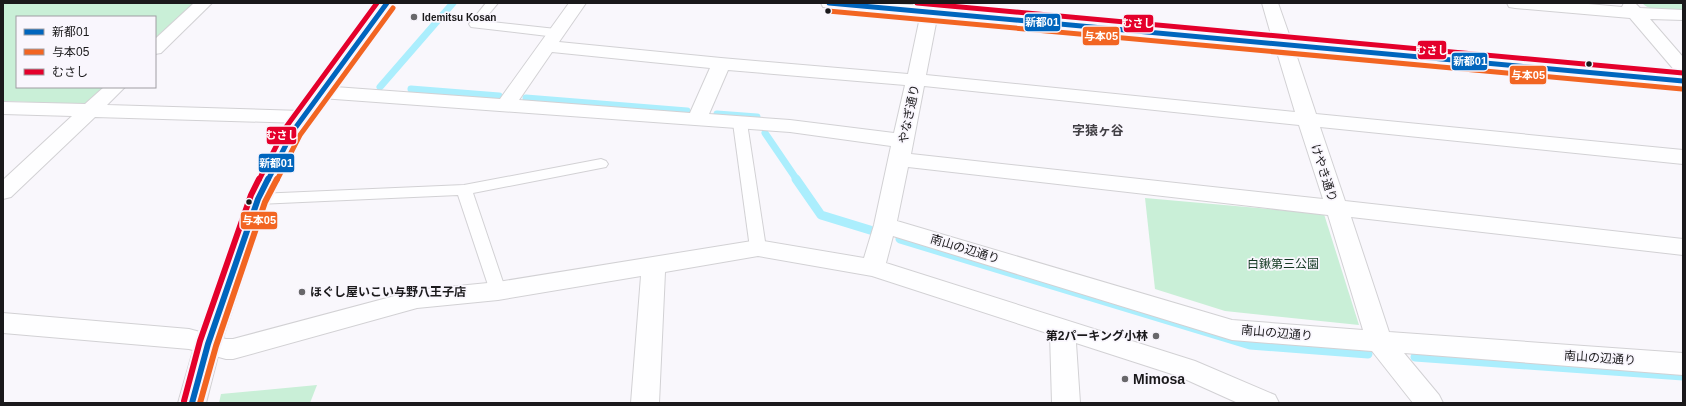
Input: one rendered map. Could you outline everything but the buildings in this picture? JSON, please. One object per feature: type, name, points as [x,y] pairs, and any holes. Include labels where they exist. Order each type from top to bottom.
[{"type":"street","points":[[156,48],[204,3]]},
{"type":"street","points":[[192,403],[208,344],[258,199],[293,131],[302,117],[387,3]]},
{"type":"street","points":[[505,106],[578,3]]},
{"type":"street","points":[[829,3],[931,8],[1283,45],[1683,81]]},
{"type":"street","name":"けやき通り","points":[[1270,3],[1380,342]]},
{"type":"street","points":[[1515,3],[1631,8],[1683,15]]},
{"type":"street","name":"やなぎ通り","points":[[873,268],[885,225],[931,8]]},
{"type":"street","points":[[1631,8],[1683,68]]},
{"type":"street","points":[[552,40],[721,64],[916,80],[1683,158]]},
{"type":"street","points":[[697,120],[721,64]]},
{"type":"street","points":[[3,192],[115,88]]},
{"type":"street","points":[[321,92],[790,126],[901,150],[1336,208],[1683,247]]},
{"type":"street","points":[[3,108],[302,117]]},
{"type":"street","name":"南山の辺通り","points":[[885,225],[1232,330],[1683,364]]},
{"type":"street","points":[[3,323],[189,339],[233,349],[417,299],[498,291],[758,248],[873,268],[1186,368],[1265,403]]},
{"type":"street","points":[[645,403],[654,265]]},
{"type":"street","points":[[1062,328],[1066,403]]},
{"type":"street","points":[[1380,342],[1430,403]]},
{"type":"lane","points":[[492,3],[475,24],[552,40]]},
{"type":"lane","points":[[740,123],[758,248]]},
{"type":"lane","points":[[258,199],[464,190],[601,164]]},
{"type":"lane","points":[[464,190],[498,291]]},
{"type":"green space","points":[[3,3],[197,3],[156,41],[156,16],[16,16],[16,88],[106,88],[92,101],[83,104],[3,101]]},
{"type":"green space","points":[[1642,3],[1683,3],[1683,10],[1656,10]]},
{"type":"green space","name":"白鍬第三公園","points":[[1145,198],[1324,214],[1359,325],[1225,311],[1155,289]]},
{"type":"green space","points":[[317,385],[310,403],[219,403],[221,394]]},
{"type":"waterway","points":[[380,87],[453,3]]},
{"type":"waterway","points":[[411,89],[499,96]]},
{"type":"waterway","points":[[526,98],[687,111]]},
{"type":"waterway","points":[[717,114],[757,117]]},
{"type":"waterway","points":[[765,133],[797,180]]},
{"type":"waterway","points":[[796,179],[821,215],[870,230]]},
{"type":"waterway","points":[[900,239],[1250,345],[1368,354]]},
{"type":"waterway","points":[[1415,357],[1683,376]]},
{"type":"transit line","name":"むさし","points":[[184,401],[200,341],[251,195],[286,127],[377,3]]},
{"type":"transit line","name":"新都01","points":[[192,403],[208,344],[258,199],[293,131],[387,3]]},
{"type":"transit line","name":"新都01","points":[[829,3],[1683,81]]},
{"type":"transit line","name":"むさし","points":[[917,3],[1683,73]]},
{"type":"transit line","name":"与本05","points":[[200,403],[216,346],[265,202],[300,135],[393,8]]},
{"type":"transit line","name":"与本05","points":[[828,11],[1682,89]]},
{"type":"place","name":"Idemitsu Kosan","points":[[414,17]]},
{"type":"place","name":"ほぐし屋いこい与野八王子店","points":[[302,292]]},
{"type":"place","name":"第2パーキング小林","points":[[1156,336]]},
{"type":"place","name":"Mimosa","points":[[1125,379]]},
{"type":"district","name":"字猿ヶ谷","points":[[1098,130]]}]
